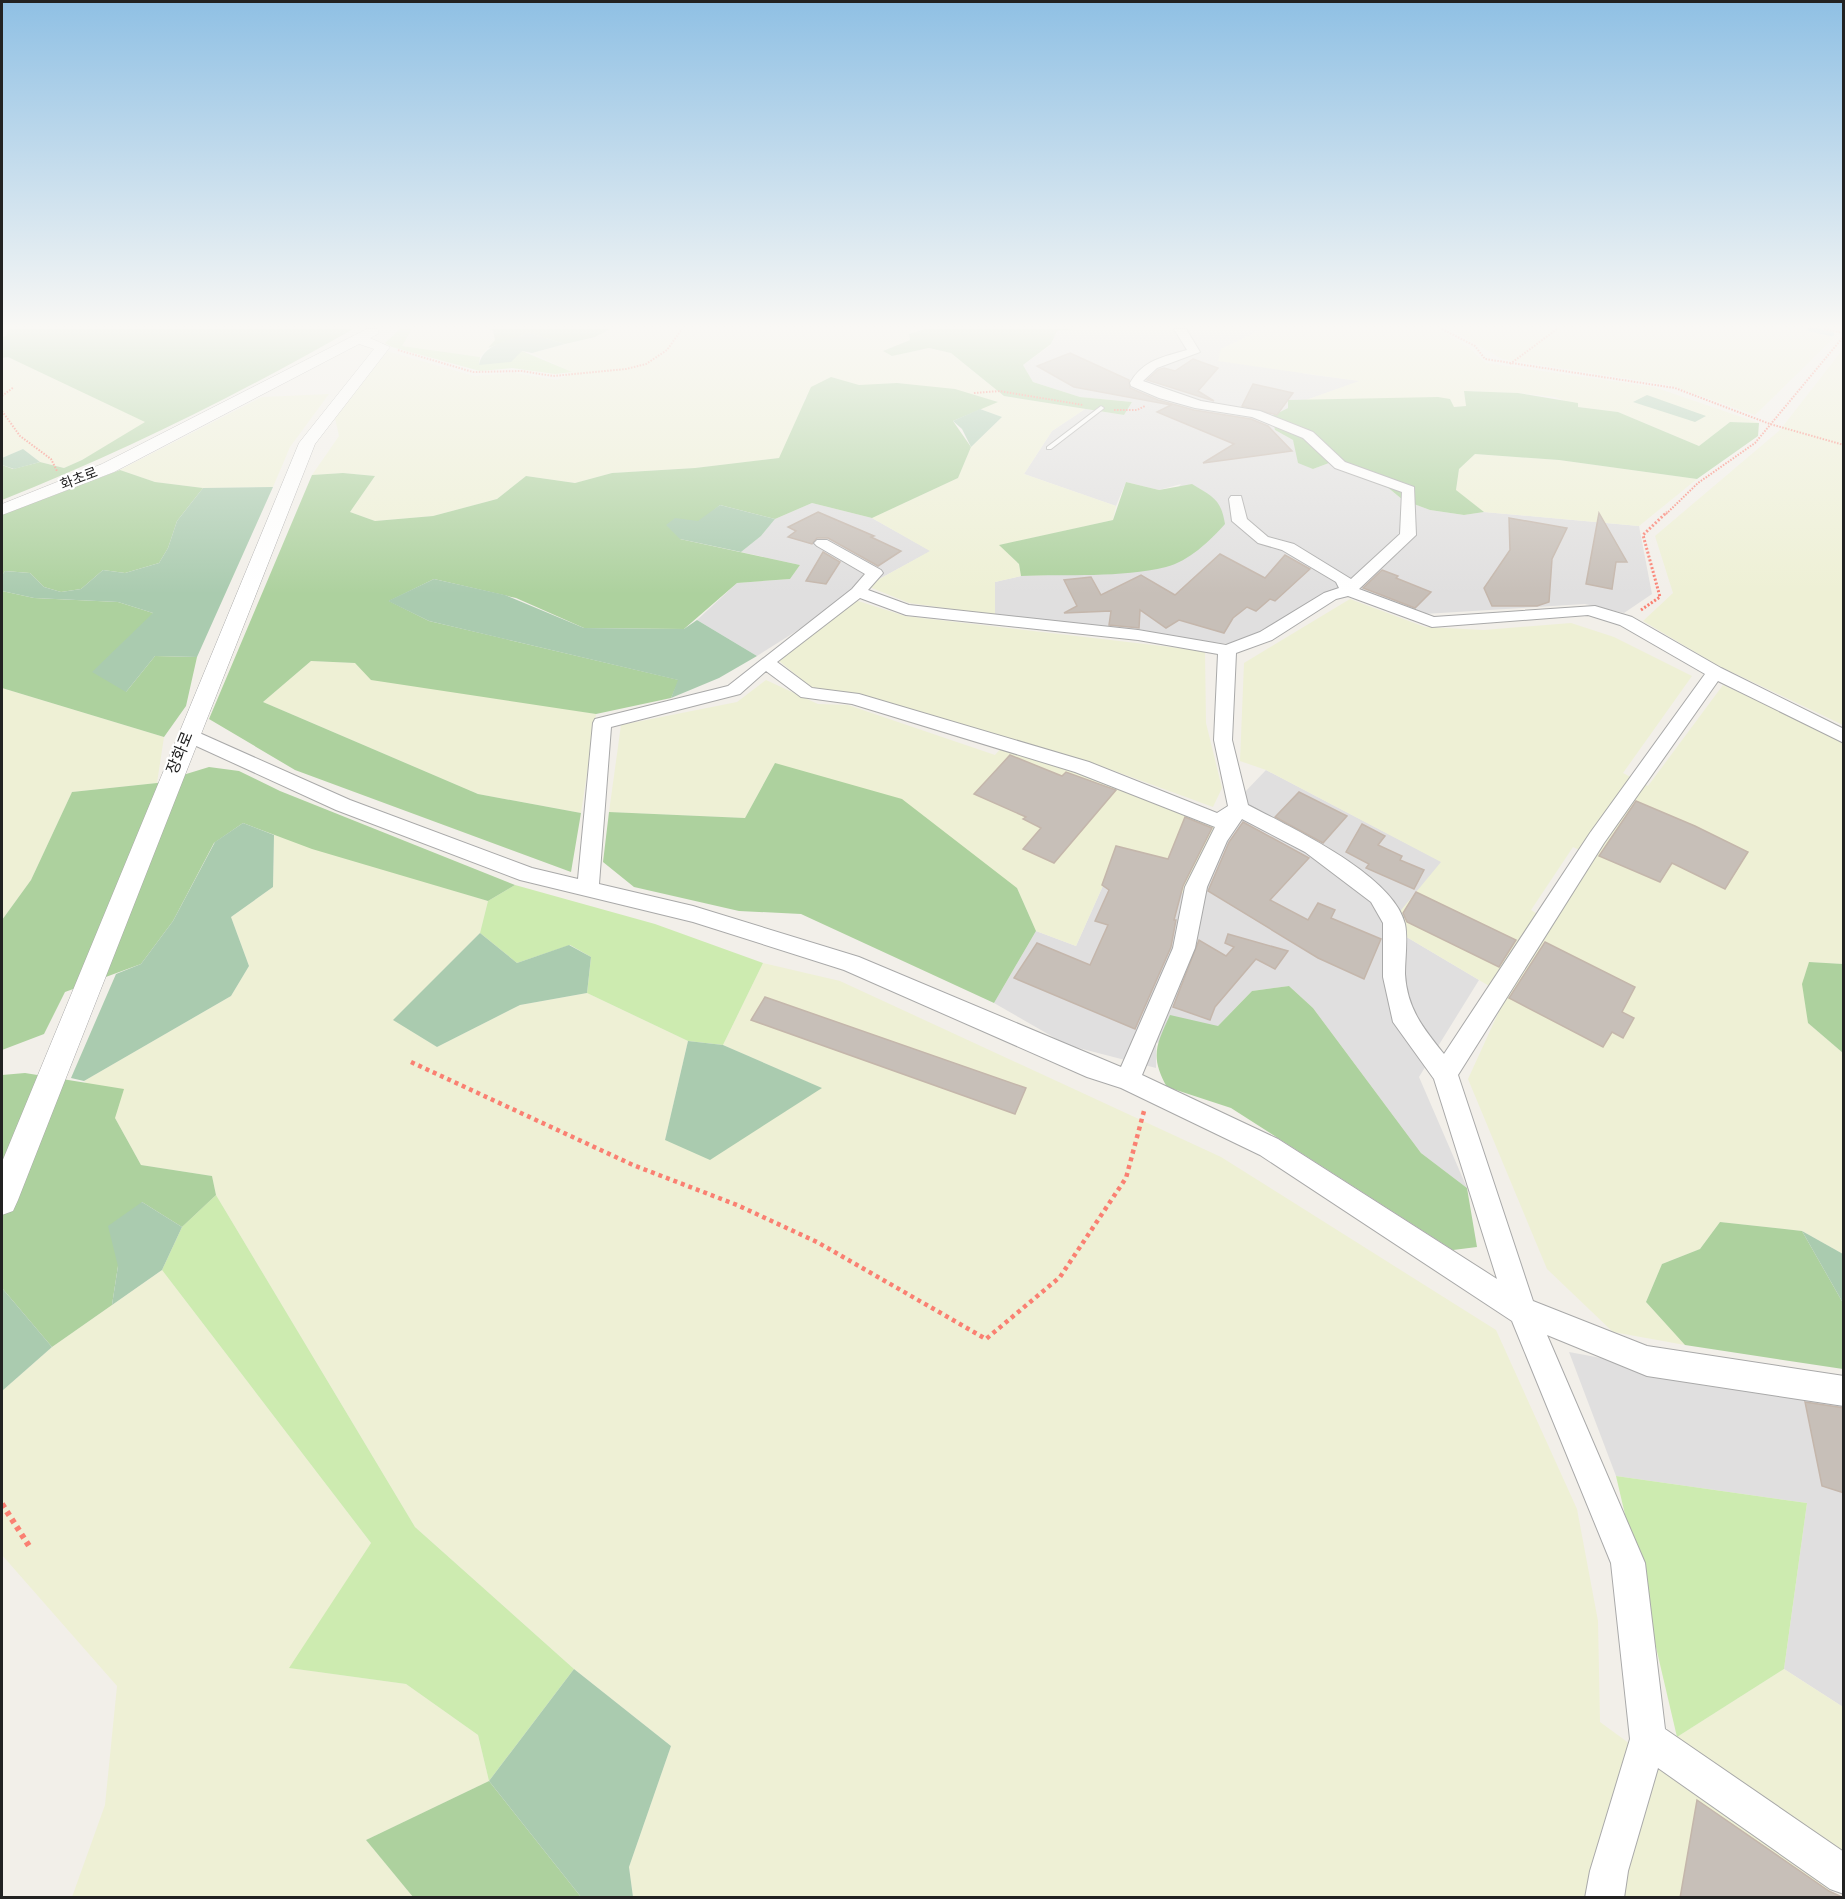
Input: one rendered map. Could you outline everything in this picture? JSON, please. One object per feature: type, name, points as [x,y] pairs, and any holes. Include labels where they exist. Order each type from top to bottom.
[{"type":"street","name":"화초로","points":[[2,510],[108,468],[211,418]]},
{"type":"street","name":"장화로","points":[[2,1200],[307,443],[323,418]]},
{"type":"street","points":[[858,592],[906,610],[1138,635],[1227,651],[1266,636],[1330,596],[1348,590],[1408,535],[1408,490],[1340,465],[1308,435],[1264,418]]},
{"type":"street","points":[[1236,499],[1240,521],[1263,540],[1288,547],[1344,579],[1348,590],[1432,621],[1588,610],[1626,621],[1715,672],[1844,737]]},
{"type":"street","points":[[588,889],[602,723],[734,690],[766,662],[858,592],[875,573],[822,543]]},
{"type":"street","points":[[1139,1085],[1184,948],[1196,887],[1218,839],[1239,809],[1223,740],[1227,651]]},
{"type":"street","points":[[766,662],[807,693],[853,698],[1082,767],[1218,821],[1239,809]]},
{"type":"street","points":[[1445,1074],[1597,838],[1715,672]]},
{"type":"street","points":[[188,735],[343,805],[528,875],[693,914],[851,963],[1096,1070],[1139,1085],[1269,1147],[1522,1311],[1647,1361],[1844,1391]]},
{"type":"street","points":[[1239,809],[1312,847],[1379,896],[1394,923],[1394,978],[1405,1022],[1445,1074],[1522,1311],[1628,1563],[1648,1739],[1609,1871],[1604,1898]]},
{"type":"street","points":[[1648,1739],[1844,1875]]},
{"type":"lane","points":[[1049,448],[1088,418]]},
{"type":"path","points":[[7,418],[20,436],[51,459],[64,485]]},
{"type":"path","points":[[1753,418],[1844,445]]},
{"type":"path","points":[[1626,621],[1660,597],[1643,535],[1698,483],[1755,443],[1775,418]]},
{"type":"path","points":[[411,1062],[633,1165],[737,1205],[817,1242],[986,1339],[1060,1277],[1126,1178],[1139,1085]]},
{"type":"path","points":[[2,1504],[31,1549]]},
{"type":"shaded area","points":[[1072,418],[1277,418],[1275,430],[1293,440],[1313,469],[1329,463],[1386,486],[1403,500],[1402,534],[1339,588],[1312,600],[1268,628],[1229,644],[995,615],[995,582],[1021,576],[1111,573],[1181,484],[1159,490],[1126,482],[1116,506],[1024,474],[1052,431]]},
{"type":"shaded area","points":[[812,503],[872,518],[931,551],[879,579],[757,656],[697,620],[737,583],[790,579],[800,565],[741,552],[761,536],[775,519]]},
{"type":"shaded area","points":[[1414,504],[1430,510],[1464,515],[1484,512],[1639,526],[1652,594],[1624,613],[1585,604],[1424,614],[1358,588],[1413,537]]},
{"type":"shaded area","points":[[1266,770],[1442,862],[1388,926],[1479,980],[1419,1077],[1467,1188],[1421,1153],[1313,1008],[1289,986],[1252,991],[1218,1026],[1156,1043],[1156,1068],[1067,1045],[994,1003],[1036,931],[1076,946],[1110,870],[1220,818]]},
{"type":"shaded area","points":[[1569,1352],[1843,1403],[1843,1707],[1784,1669],[1807,1503],[1616,1476]]},
{"type":"green space","points":[[2,418],[137,418],[146,422],[82,460],[64,468],[40,462],[23,449],[2,458]]},
{"type":"green space","points":[[136,418],[187,418],[137,442],[2,500],[2,465],[13,469],[40,462],[64,468],[82,460],[145,422]]},
{"type":"green space","points":[[222,418],[312,418],[290,447],[273,487],[203,488],[155,482],[120,470]]},
{"type":"green space","points":[[335,418],[800,418],[780,458],[695,468],[612,473],[575,483],[526,476],[497,499],[433,516],[375,521],[350,512],[375,476],[343,473],[312,475],[339,436]]},
{"type":"green space","points":[[797,418],[961,418],[953,421],[971,447],[958,478],[872,518],[812,503],[775,519],[720,505],[680,539],[800,565],[790,579],[737,583],[684,629],[584,628],[516,598],[434,579],[389,601],[429,621],[679,680],[671,698],[596,714],[371,680],[355,663],[311,661],[263,702],[478,794],[581,813],[571,872],[295,770],[209,719],[312,475],[343,473],[375,476],[350,512],[375,521],[433,516],[497,499],[526,476],[575,483],[612,473],[695,468],[779,458]]},
{"type":"green space","points":[[961,418],[1001,418],[971,447],[962,429],[953,421]]},
{"type":"green space","points":[[1001,418],[1072,418],[1052,431],[1024,474],[1116,506],[1113,520],[1000,545],[1019,564],[1021,576],[995,582],[995,615],[909,603],[867,586],[930,551],[872,518],[958,478],[971,447]]},
{"type":"green space","points":[[1272,418],[1631,418],[1699,446],[1730,422],[1759,423],[1758,436],[1697,479],[1559,460],[1475,454],[1459,469],[1456,490],[1484,512],[1464,515],[1430,510],[1403,500],[1386,486],[1329,463],[1313,469],[1298,463],[1293,440],[1275,430]]},
{"type":"green space","points":[[1631,418],[1743,418],[1759,423],[1730,422],[1699,446]]},
{"type":"green space","points":[[1681,418],[1703,418],[1695,422]]},
{"type":"green space","points":[[1790,418],[1843,418],[1843,725],[1717,665],[1643,621],[1673,593],[1655,536],[1780,430]]},
{"type":"green space","points":[[23,449],[40,462],[14,469],[2,465],[2,458]]},
{"type":"green space","points":[[1475,454],[1559,460],[1697,479],[1639,526],[1484,512],[1456,491],[1459,469]]},
{"type":"green space","points":[[120,470],[155,482],[203,488],[177,521],[168,548],[159,563],[125,573],[103,570],[81,589],[61,592],[44,587],[30,573],[5,571],[2,575],[2,515]]},
{"type":"green space","points":[[1126,482],[1159,490],[1192,484],[1215,500],[1221,509],[1225,524],[1206,543],[1183,560],[1166,567],[1131,573],[1021,576],[1019,564],[999,545],[1113,520]]},
{"type":"green space","points":[[273,487],[197,657],[155,656],[126,692],[92,672],[153,613],[118,602],[34,598],[2,591],[2,575],[5,571],[30,573],[44,587],[61,592],[81,589],[103,570],[125,573],[159,563],[168,548],[177,521],[203,488]]},
{"type":"green space","points":[[720,505],[775,519],[761,536],[741,552],[680,539],[666,525],[675,518],[698,521]]},
{"type":"green space","points":[[434,579],[505,595],[584,628],[684,629],[697,620],[757,656],[719,678],[671,698],[678,680],[429,621],[388,601]]},
{"type":"green space","points":[[2,591],[34,598],[118,602],[153,613],[126,692],[155,656],[197,657],[186,706],[164,737],[2,688]]},
{"type":"green space","points":[[1350,599],[1425,627],[1484,630],[1571,623],[1614,637],[1692,676],[1623,773],[1648,786],[1723,685],[1843,740],[1843,964],[1809,962],[1808,1023],[1843,1053],[1843,1254],[1802,1231],[1720,1222],[1700,1249],[1662,1264],[1646,1302],[1685,1345],[1613,1332],[1547,1269],[1468,1079],[1506,996],[1388,926],[1441,862],[1266,770],[1240,761],[1244,663]],"holes":[[[1573,847],[1592,856],[1551,922],[1531,910]]]},
{"type":"green space","points":[[855,600],[905,616],[1205,651],[1206,723],[1222,788],[1213,807],[1101,766],[859,695],[811,687],[779,661]]},
{"type":"green space","points":[[311,661],[355,663],[509,699],[596,714],[581,813],[478,794],[263,702]]},
{"type":"green space","points":[[766,680],[818,704],[848,705],[995,755],[1002,747],[1054,763],[1217,823],[1198,871],[1183,893],[1110,870],[1076,946],[1036,931],[1017,888],[775,763],[745,818],[609,812],[621,725],[737,702]]},
{"type":"green space","points":[[2,688],[164,737],[157,783],[72,792],[31,880],[2,920]]},
{"type":"green space","points":[[775,763],[902,799],[1017,888],[1036,931],[994,1003],[801,914],[739,911],[634,887],[603,862],[609,812],[745,818]]},
{"type":"green space","points":[[209,767],[239,771],[280,791],[515,885],[488,901],[312,849],[243,823],[214,843],[173,921],[141,964],[65,992],[44,1034],[2,1050],[2,920],[31,880],[72,792],[157,783]]},
{"type":"green space","points":[[243,823],[274,835],[273,887],[231,917],[249,966],[231,996],[84,1081],[71,1078],[116,974],[141,964],[173,921],[215,842]]},
{"type":"green space","points":[[274,835],[488,901],[480,933],[394,1020],[437,1047],[520,1005],[587,993],[688,1041],[665,1140],[821,1088],[723,1045],[763,963],[840,981],[1221,1157],[1496,1330],[1577,1509],[1598,1621],[1600,1722],[1839,1897],[633,1897],[629,1867],[671,1746],[574,1669],[415,1527],[216,1195],[212,1176],[141,1165],[115,1118],[84,1081],[231,996],[249,966],[231,917],[273,887]]},
{"type":"green space","points":[[515,885],[655,924],[763,963],[723,1045],[688,1041],[587,993],[591,957],[570,945],[517,963],[480,933],[488,901]]},
{"type":"green space","points":[[480,933],[517,963],[569,945],[591,957],[587,993],[520,1005],[437,1047],[393,1020]]},
{"type":"green space","points":[[1809,962],[1843,964],[1843,1053],[1808,1023],[1802,984]]},
{"type":"green space","points":[[1289,986],[1313,1008],[1421,1153],[1467,1188],[1477,1247],[1453,1250],[1231,1108],[1167,1087],[1158,1067],[1157,1051],[1170,1015],[1218,1026],[1252,991]]},
{"type":"green space","points":[[688,1041],[723,1045],[822,1088],[710,1160],[665,1140]]},
{"type":"green space","points":[[25,1073],[124,1089],[115,1118],[141,1165],[212,1176],[216,1195],[182,1227],[142,1202],[118,1266],[112,1305],[52,1347],[2,1288],[2,1075]]},
{"type":"green space","points":[[216,1195],[415,1527],[574,1669],[489,1781],[478,1735],[406,1684],[289,1668],[371,1543],[162,1270],[182,1227]]},
{"type":"green space","points":[[142,1202],[182,1227],[162,1270],[112,1305],[118,1266],[108,1226]]},
{"type":"green space","points":[[1720,1222],[1802,1231],[1843,1303],[1843,1369],[1685,1345],[1646,1302],[1662,1264],[1700,1249]]},
{"type":"green space","points":[[1802,1231],[1843,1254],[1843,1303]]},
{"type":"green space","points":[[162,1270],[371,1543],[290,1668],[406,1684],[478,1735],[489,1781],[366,1840],[413,1897],[72,1897],[105,1805],[117,1686],[2,1555],[2,1391],[52,1347]]},
{"type":"green space","points":[[2,1288],[52,1347],[2,1391]]},
{"type":"green space","points":[[1616,1476],[1807,1503],[1784,1669],[1677,1737]]},
{"type":"green space","points":[[574,1669],[671,1746],[629,1867],[633,1897],[581,1897],[489,1781]]},
{"type":"green space","points":[[1784,1669],[1843,1707],[1843,1859],[1767,1806],[1677,1737]]},
{"type":"green space","points":[[489,1781],[581,1897],[413,1897],[366,1840]]},
{"type":"building","points":[[1171,418],[1251,419],[1268,426],[1292,451],[1203,463],[1234,444]]},
{"type":"building","points":[[818,512],[874,536],[871,537],[901,551],[878,566],[828,538],[817,538],[812,544],[788,537],[796,531],[788,527]]},
{"type":"building","points":[[1599,513],[1627,562],[1616,562],[1612,589],[1586,584]]},
{"type":"building","points":[[1509,518],[1567,528],[1552,559],[1549,602],[1537,606],[1492,606],[1484,588],[1510,550]]},
{"type":"building","points":[[823,552],[840,562],[826,584],[806,581]]},
{"type":"building","points":[[1220,554],[1265,578],[1285,555],[1310,569],[1275,601],[1270,599],[1256,611],[1247,607],[1233,618],[1224,633],[1179,620],[1166,628],[1140,610],[1139,628],[1109,625],[1111,611],[1064,613],[1077,606],[1064,580],[1091,577],[1101,595],[1141,575],[1175,595]]},
{"type":"building","points":[[1382,570],[1431,592],[1415,608],[1363,588]]},
{"type":"building","points":[[1010,755],[1062,776],[1066,772],[1116,790],[1054,863],[1023,849],[1041,828],[1023,819],[1026,817],[974,794]]},
{"type":"building","points":[[1299,792],[1347,816],[1323,843],[1275,817]]},
{"type":"building","points":[[1636,801],[1748,852],[1725,889],[1672,863],[1660,882],[1599,856]]},
{"type":"building","points":[[1185,817],[1212,828],[1183,886],[1174,920],[1176,920],[1171,947],[1135,1029],[1014,978],[1037,943],[1090,965],[1108,925],[1095,921],[1109,890],[1102,885],[1116,846],[1168,859]]},
{"type":"building","points":[[1243,822],[1309,858],[1270,900],[1308,920],[1318,903],[1335,910],[1331,918],[1381,939],[1364,979],[1318,958],[1208,891],[1229,842]]},
{"type":"building","points":[[1362,824],[1385,836],[1378,845],[1402,856],[1400,860],[1424,870],[1414,889],[1366,868],[1369,864],[1346,852]]},
{"type":"building","points":[[1416,892],[1516,940],[1499,967],[1407,922],[1403,913]]},
{"type":"building","points":[[1228,934],[1288,951],[1275,969],[1256,959],[1215,1007],[1210,1020],[1173,1007],[1199,940],[1226,956],[1234,947],[1225,943]]},
{"type":"building","points":[[1545,942],[1635,987],[1622,1012],[1634,1018],[1623,1038],[1612,1032],[1603,1047],[1509,998]]},
{"type":"building","points":[[765,997],[1026,1088],[1015,1114],[751,1020]]},
{"type":"building","points":[[1805,1402],[1844,1408],[1844,1493],[1822,1486]]},
{"type":"building","points":[[1697,1800],[1829,1891],[1844,1898],[1680,1898]]}]
